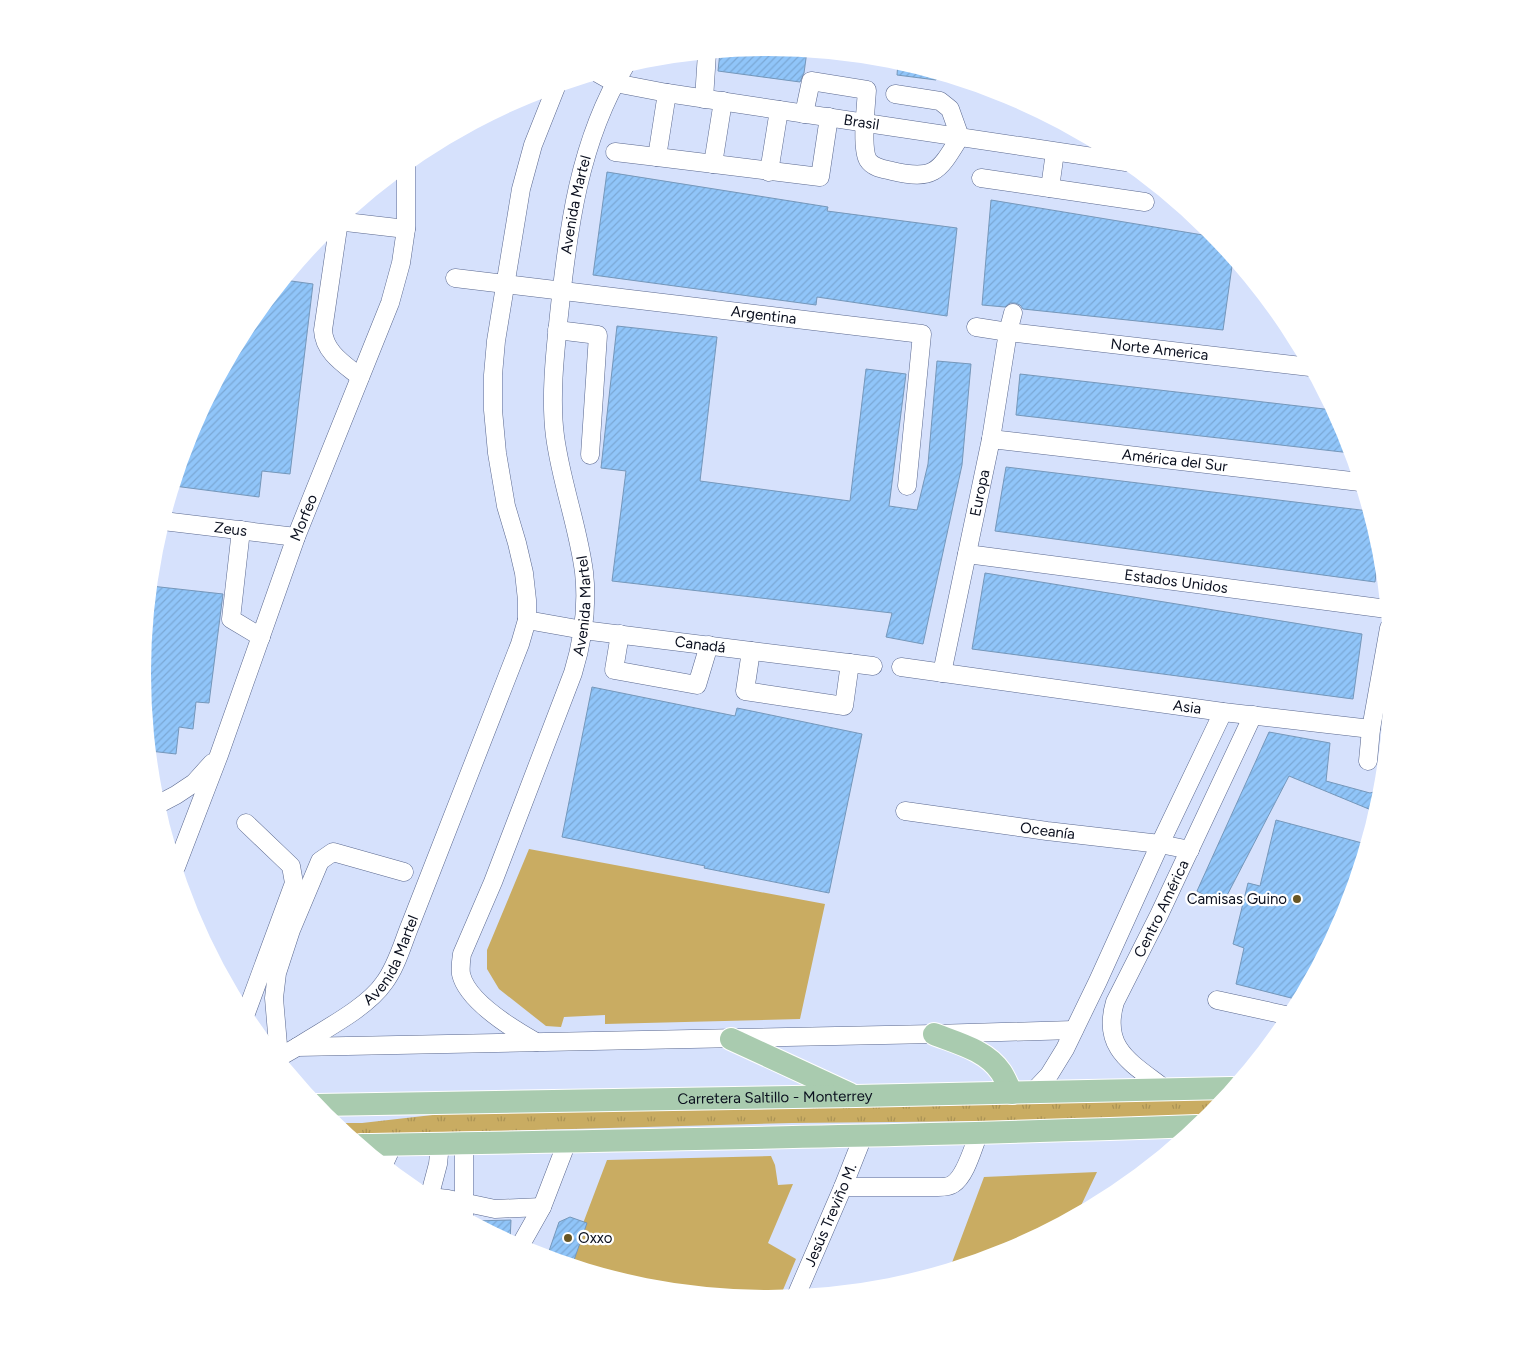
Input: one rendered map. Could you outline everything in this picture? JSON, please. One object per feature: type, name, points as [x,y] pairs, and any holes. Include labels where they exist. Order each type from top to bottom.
[{"type":"main road","points":[[934,1034],[980,1053],[990,1060],[1022,1093]]},
{"type":"main road","points":[[731,1038],[856,1096]]},
{"type":"main road","name":"Carretera Saltillo - Monterrey","points":[[327,1105],[1223,1088]]},
{"type":"main road","points":[[339,1117],[408,1114],[468,1102]]},
{"type":"main road","points":[[388,1154],[440,1144],[979,1133],[1185,1126]]},
{"type":"street","points":[[704,99],[707,60]]},
{"type":"street","name":"Avenida Martel","points":[[536,1042],[508,1026],[474,996],[461,975],[460,965],[462,954],[493,882],[574,673],[580,650],[585,612],[584,574],[555,435],[555,352],[579,181],[599,116],[620,74]]},
{"type":"street","name":"Brasil","points":[[606,78],[615,83],[667,93],[1109,160]]},
{"type":"street","points":[[804,114],[811,81],[867,90],[865,151],[869,161],[875,167],[906,174],[924,174],[936,170],[944,163],[960,137],[950,109],[940,101],[894,94]]},
{"type":"street","points":[[657,157],[667,93]]},
{"type":"street","name":"Avenida Martel","points":[[284,1055],[366,1002],[385,982],[397,957],[520,644],[527,620],[524,573],[506,506],[497,452],[493,410],[493,375],[504,285],[521,189],[533,145],[552,95]]},
{"type":"street","points":[[713,164],[723,101]]},
{"type":"street","points":[[769,172],[779,110]]},
{"type":"street","points":[[615,152],[820,177],[830,117]]},
{"type":"street","points":[[1050,188],[1055,152]]},
{"type":"street","name":"Morfeo","points":[[179,858],[219,755],[296,536],[390,302],[401,263],[406,229],[406,174]]},
{"type":"street","points":[[981,178],[1145,202]]},
{"type":"street","points":[[347,222],[406,229]]},
{"type":"street","points":[[337,232],[323,330],[324,338],[330,351],[360,377]]},
{"type":"street","name":"Argentina","points":[[455,278],[922,334],[907,486]]},
{"type":"street","name":"Europa","points":[[942,673],[991,439],[1008,332],[1013,313]]},
{"type":"street","points":[[976,326],[1008,332]]},
{"type":"street","points":[[557,330],[598,335],[590,455]]},
{"type":"street","name":"Norte America","points":[[1008,332],[1303,366]]},
{"type":"street","name":"América del Sur","points":[[991,439],[1354,481]]},
{"type":"street","name":"Zeus","points":[[170,521],[296,536]]},
{"type":"street","points":[[241,530],[231,619],[261,637]]},
{"type":"street","name":"Estados Unidos","points":[[967,554],[1381,608]]},
{"type":"street","name":"Canadá","points":[[527,620],[583,630],[873,666]]},
{"type":"street","points":[[620,634],[614,670],[697,685],[709,646]]},
{"type":"street","points":[[751,651],[745,691],[844,706],[850,663]]},
{"type":"street","points":[[1368,761],[1371,729],[1384,658]]},
{"type":"street","name":"Asia","points":[[901,666],[1223,712],[1371,729]]},
{"type":"street","name":"Centro América","points":[[1022,1093],[1049,1075],[1074,1030],[1223,712]]},
{"type":"street","name":"Centro América","points":[[1165,1089],[1127,1059],[1118,1048],[1113,1038],[1111,1015],[1115,1002],[1159,915],[1253,715]]},
{"type":"street","points":[[165,801],[194,783],[219,755]]},
{"type":"street","name":"Oceanía","points":[[905,811],[1047,831],[1160,844],[1190,850]]},
{"type":"street","points":[[246,823],[291,866],[294,882],[249,1006]]},
{"type":"street","points":[[277,1047],[274,998],[277,973],[290,930],[320,861],[333,852],[404,872]]},
{"type":"street","points":[[1217,1000],[1281,1014]]},
{"type":"street","points":[[297,1047],[1074,1030]]},
{"type":"street","points":[[843,1187],[938,1187],[951,1185],[961,1176],[979,1133]]},
{"type":"street","name":"Jesús Treviño M.","points":[[799,1288],[864,1134]]},
{"type":"street","points":[[524,1240],[542,1207],[567,1142]]},
{"type":"street","points":[[432,1190],[438,1164],[440,1144]]},
{"type":"street","points":[[464,1144],[464,1210]]},
{"type":"street","points":[[446,1199],[462,1208]]},
{"type":"street","points":[[465,1210],[542,1207]]},
{"type":"green space","points":[[529,849],[825,904],[800,1019],[605,1024],[605,1015],[564,1017],[561,1027],[546,1026],[499,989],[487,969],[487,950]]},
{"type":"green space","points":[[1216,1096],[1197,1115],[994,1121],[792,1123],[359,1135],[346,1123],[362,1123],[450,1113],[780,1109]]},
{"type":"green space","points":[[771,1156],[775,1165],[778,1185],[793,1184],[768,1243],[796,1259],[783,1289],[727,1288],[687,1284],[647,1278],[570,1257],[607,1160]]},
{"type":"green space","points":[[1097,1172],[1082,1203],[1076,1207],[1004,1243],[953,1261],[984,1177]]},
{"type":"building","points":[[768,56],[806,58],[804,73],[800,82],[718,71],[719,59]]},
{"type":"building","points":[[897,70],[936,80],[936,80],[897,75]]},
{"type":"building","points":[[607,172],[828,207],[827,211],[957,228],[947,316],[817,297],[816,305],[593,275]]},
{"type":"building","points":[[991,200],[1202,235],[1232,267],[1223,330],[1023,309],[1015,303],[1010,303],[1005,307],[982,305]]},
{"type":"building","points":[[292,281],[313,284],[290,474],[262,471],[259,497],[180,487],[214,400],[255,330]]},
{"type":"building","points":[[617,326],[717,337],[700,481],[850,501],[866,369],[906,374],[889,506],[917,510],[928,464],[937,361],[971,364],[962,465],[923,644],[886,637],[892,613],[612,581],[626,471],[601,468]]},
{"type":"building","points":[[1020,374],[1325,409],[1343,452],[1016,415]]},
{"type":"building","points":[[1006,467],[1362,510],[1376,574],[1375,582],[995,531]]},
{"type":"building","points":[[985,573],[1362,634],[1353,699],[972,649]]},
{"type":"building","points":[[157,587],[223,594],[209,703],[196,702],[193,729],[179,727],[176,754],[156,752],[151,673],[152,633]]},
{"type":"building","points":[[592,687],[735,716],[737,708],[862,734],[829,893],[562,837]]},
{"type":"building","points":[[1269,732],[1330,743],[1326,781],[1372,792],[1368,809],[1289,776],[1222,905],[1197,891]]},
{"type":"building","name":"Camisas Guino","points":[[1276,820],[1360,842],[1352,871],[1321,946],[1291,998],[1236,984],[1244,948],[1233,944],[1248,883],[1260,886]]},
{"type":"building","name":"Oxxo","points":[[570,1217],[587,1223],[575,1259],[549,1250],[559,1222]]},
{"type":"building","points":[[511,1220],[510,1233],[495,1226],[485,1221]]},
{"type":"place","name":"Camisas Guino","points":[[1297,899]]},
{"type":"place","name":"Oxxo","points":[[568,1238]]}]
